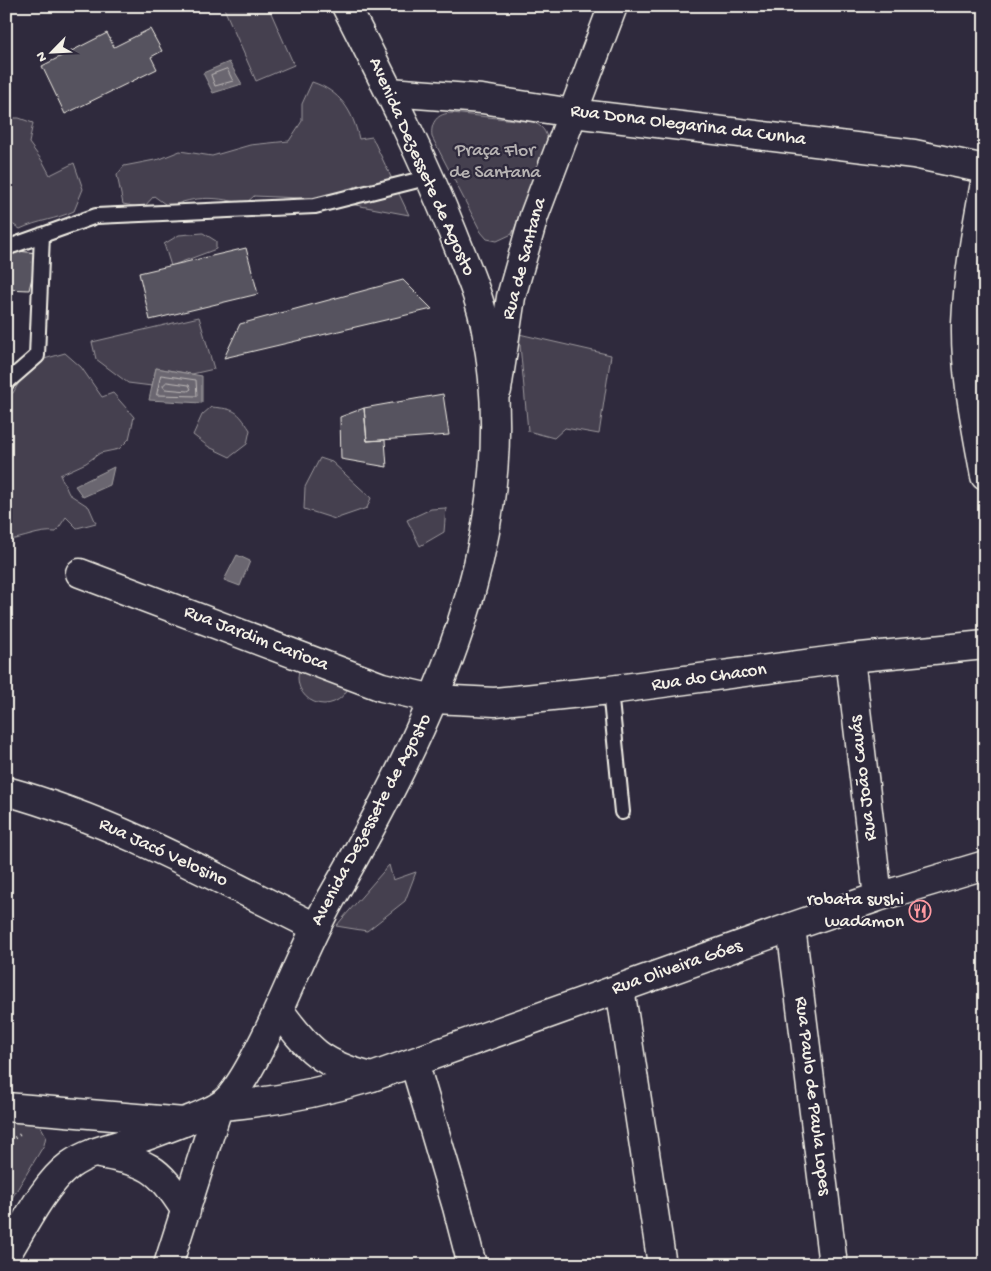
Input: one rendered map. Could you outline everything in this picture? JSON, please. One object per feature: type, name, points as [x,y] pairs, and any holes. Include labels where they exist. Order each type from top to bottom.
[{"type":"street","name":"Avenida Dezessete de Agosto","points":[[6,1255],[37,1205],[70,1165],[94,1153],[184,1122],[220,1107],[234,1093],[279,1010],[316,926],[409,758],[458,635],[481,553],[490,512],[495,451],[495,404],[484,321],[471,279],[430,177],[390,92],[346,6]]},
{"type":"street","name":"Rua de Santana","points":[[495,404],[512,297],[534,216],[613,6]]},
{"type":"street","name":"Rua Dona Olegarina da Cunha","points":[[390,92],[482,99],[573,113],[914,154],[985,169]]},
{"type":"street","points":[[985,183],[968,285],[966,326],[973,410],[985,476]]},
{"type":"street","name":"Rua Jardim Carioca","points":[[80,573],[382,687],[434,699]]},
{"type":"street","name":"Rua do Chacon","points":[[434,699],[495,702],[610,690],[850,658],[985,645]]},
{"type":"street","name":"Rua João Cauás","points":[[850,658],[878,898]]},
{"type":"street","name":"Rua Jacó Velosino","points":[[6,791],[62,808],[112,828],[172,855],[316,926]]},
{"type":"street","name":"Rua Oliveira Góes","points":[[220,1107],[259,1103],[314,1092],[372,1077],[791,927],[985,865]]},
{"type":"street","name":"Rua Paulo de Paula Lopes","points":[[791,927],[833,1265]]},
{"type":"street","points":[[620,988],[662,1265]]},
{"type":"street","points":[[279,1010],[300,1038],[321,1058],[343,1070],[372,1077]]},
{"type":"street","points":[[414,1062],[457,1207],[472,1265]]},
{"type":"street","points":[[6,1107],[184,1122]]},
{"type":"street","points":[[168,1265],[220,1107]]},
{"type":"street","points":[[94,1153],[140,1163],[156,1171],[168,1182],[186,1211]]},
{"type":"lane","points":[[6,248],[96,216],[315,206],[430,177]]},
{"type":"lane","points":[[6,383],[37,356],[42,235]]},
{"type":"lane","points":[[610,690],[622,812]]},
{"type":"green space","points":[[223,6],[268,6],[294,65],[256,81]]},
{"type":"green space","points":[[312,82],[330,91],[344,103],[353,120],[359,139],[372,137],[409,215],[323,199],[254,196],[245,204],[207,198],[189,200],[169,207],[154,196],[143,208],[123,204],[117,175],[124,166],[160,159],[180,151],[212,156],[250,145],[289,141],[302,121],[302,104]]},
{"type":"green space","name":"Praça Flor de Santana","points":[[447,113],[533,122],[541,127],[546,134],[548,141],[533,185],[512,234],[497,241],[487,239],[481,232],[432,137],[432,127],[436,119]]},
{"type":"green space","points":[[6,118],[19,118],[33,123],[29,143],[50,175],[74,163],[83,189],[74,211],[20,229],[6,220]]},
{"type":"green space","points":[[203,233],[216,241],[216,249],[171,266],[164,244],[179,235]]},
{"type":"green space","points":[[199,317],[214,369],[192,374],[156,368],[152,386],[128,383],[96,359],[92,342]]},
{"type":"green space","points":[[519,334],[611,355],[599,434],[565,428],[554,438],[528,431]]},
{"type":"green space","points":[[65,353],[81,367],[102,397],[113,393],[134,417],[129,439],[119,449],[100,453],[86,463],[60,475],[69,494],[89,507],[96,523],[77,528],[66,517],[56,532],[43,532],[7,540],[6,499],[9,492],[6,489],[6,397],[13,393],[30,363]]},
{"type":"green space","points":[[211,407],[235,412],[242,418],[250,430],[247,444],[230,457],[209,447],[193,435],[202,415]]},
{"type":"green space","points":[[320,458],[332,462],[371,498],[367,508],[335,519],[304,509],[305,487]]},
{"type":"green space","points":[[446,508],[444,532],[420,546],[407,520],[431,509]]},
{"type":"green space","points":[[324,652],[334,654],[342,660],[348,668],[350,678],[348,688],[342,696],[334,702],[324,704],[314,702],[306,696],[300,688],[298,678],[300,668],[306,660],[314,654]]},
{"type":"green space","points":[[389,865],[393,880],[416,872],[405,901],[367,931],[336,926]]},
{"type":"green space","points":[[6,1118],[39,1123],[46,1136],[44,1145],[6,1208]]},
{"type":"water","points":[[229,62],[242,84],[213,93],[203,73]]},
{"type":"water","points":[[156,368],[202,376],[202,403],[149,400]]},
{"type":"water","points":[[114,467],[110,485],[83,497],[75,486]]},
{"type":"water","points":[[237,555],[250,561],[240,586],[224,580]]},
{"type":"building","points":[[150,29],[162,51],[151,57],[157,69],[65,114],[42,66],[107,33],[114,47]]},
{"type":"building","points":[[246,248],[258,294],[150,320],[139,273]]},
{"type":"building","points":[[7,250],[38,253],[29,290],[6,289]]},
{"type":"building","points":[[403,280],[432,309],[224,358],[240,324]]},
{"type":"building","points":[[443,394],[449,435],[367,441],[364,408]]},
{"type":"building","points":[[364,408],[367,441],[385,440],[387,467],[341,459],[340,417]]},
{"type":"place","name":"robata sushi wadamon","points":[[920,911]]}]
